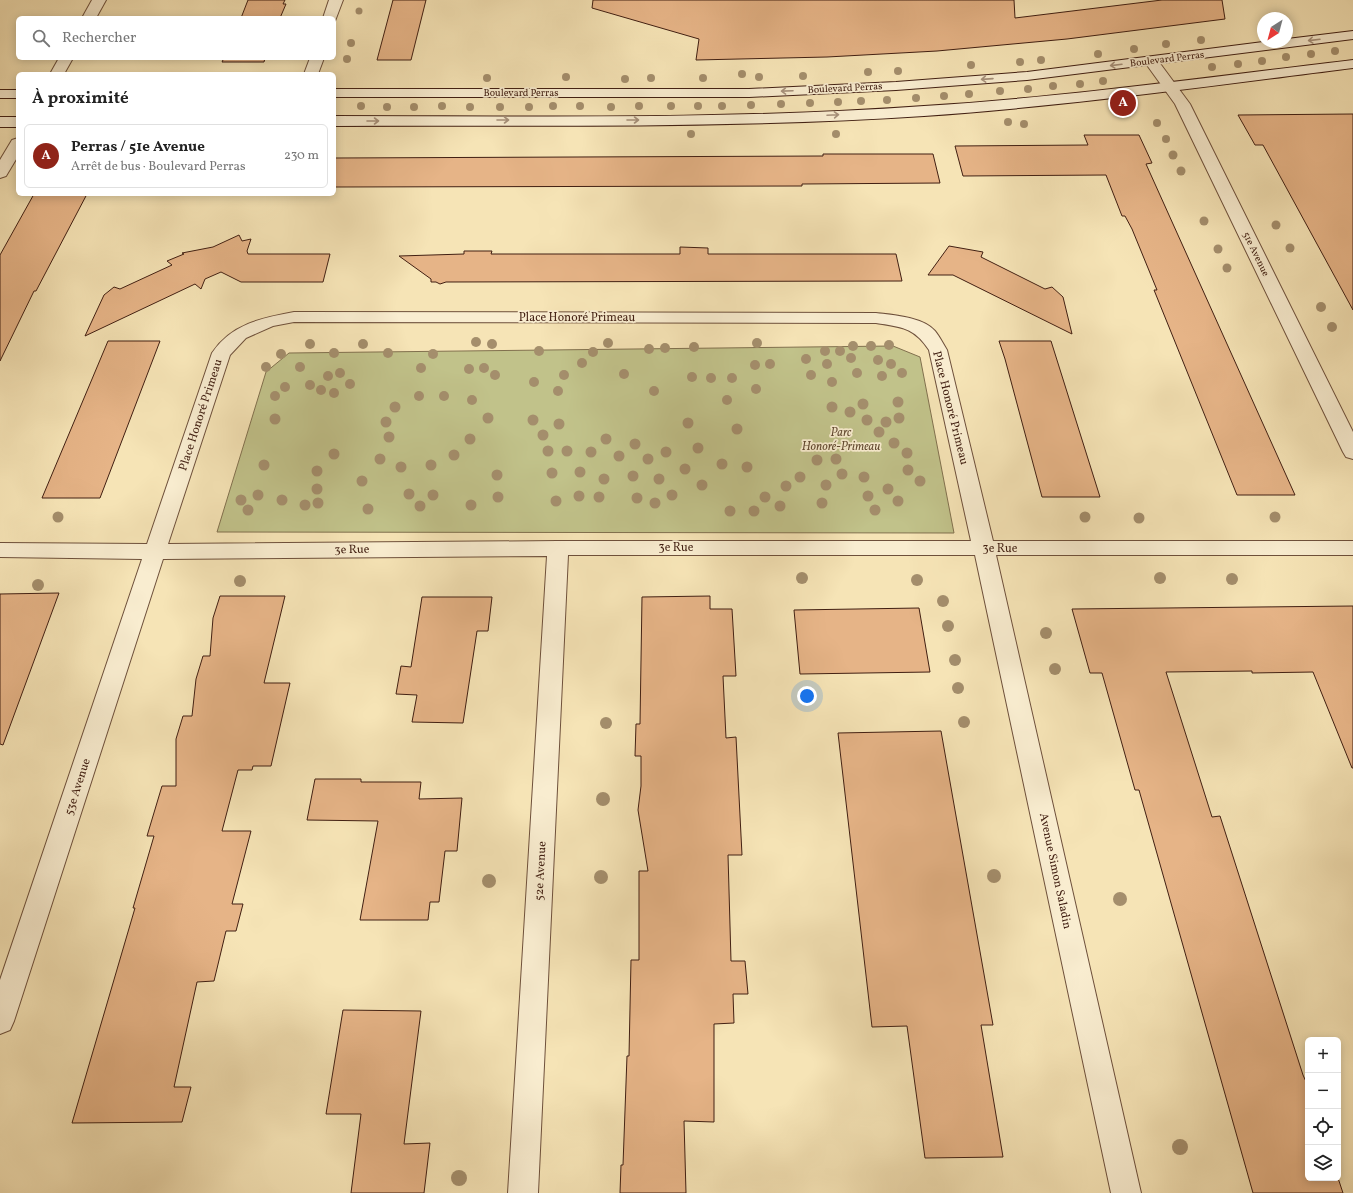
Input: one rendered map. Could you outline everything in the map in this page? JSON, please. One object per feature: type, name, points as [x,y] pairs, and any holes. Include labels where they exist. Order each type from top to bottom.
[{"type":"street","points":[[90,16],[99,0]]},
{"type":"street","points":[[331,16],[336,0]]},
{"type":"street","name":"Boulevard Perras","points":[[336,93],[685,94],[810,90],[1027,76],[1353,35]]},
{"type":"street","points":[[58,72],[65,60]]},
{"type":"street","points":[[312,72],[316,60]]},
{"type":"street","name":"51e Avenue","points":[[1151,61],[1182,104],[1353,452]]},
{"type":"street","points":[[336,121],[770,118],[922,111],[996,105],[1353,64]]},
{"type":"street","points":[[0,94],[16,94]]},
{"type":"street","points":[[0,122],[16,122]]},
{"type":"street","points":[[0,173],[16,146]]},
{"type":"street","name":"Place Honoré Primeau","points":[[156,552],[221,353],[240,334],[268,322],[294,317],[876,318],[908,323],[928,334],[938,350],[984,549]]},
{"type":"street","name":"3e Rue","points":[[0,550],[156,552],[558,548],[1353,548]]},
{"type":"street","name":"52e Avenue","points":[[523,1193],[558,548]]},
{"type":"street","name":"Avenue Simon Saladin","points":[[984,549],[1126,1193]]},
{"type":"street","name":"53e Avenue","points":[[0,1021],[156,552]]},
{"type":"green space","name":"Parc Honoré-Primeau","points":[[893,346],[920,357],[954,533],[217,532],[266,372],[289,353]]},
{"type":"building","points":[[248,0],[285,0],[283,4],[286,4],[281,16],[242,16]]},
{"type":"building","points":[[393,0],[426,0],[411,60],[377,60]]},
{"type":"building","points":[[593,0],[1014,0],[1015,18],[1162,0],[1222,0],[1225,19],[1067,39],[937,51],[827,57],[696,60],[699,39],[592,8]]},
{"type":"building","points":[[223,60],[264,60],[264,62],[222,62]]},
{"type":"building","points":[[1353,114],[1353,310],[1263,145],[1255,145],[1238,115]]},
{"type":"building","points":[[1084,135],[1139,135],[1152,163],[1146,164],[1295,495],[1237,495],[1154,290],[1157,290],[1132,229],[1125,216],[1122,216],[1106,175],[963,176],[955,146],[1088,145]]},
{"type":"building","points":[[823,154],[933,154],[940,183],[802,184],[802,186],[336,187],[336,158],[823,156]]},
{"type":"building","points":[[33,196],[86,196],[36,291],[34,291],[0,361],[0,255]]},
{"type":"building","points":[[239,235],[242,241],[251,239],[247,251],[248,254],[330,254],[323,282],[241,282],[221,272],[205,279],[201,289],[195,284],[85,336],[104,295],[114,287],[120,289],[172,265],[167,261],[184,254],[182,253],[213,247]]},
{"type":"building","points":[[949,246],[983,252],[981,257],[1045,289],[1052,287],[1063,297],[1072,334],[953,275],[928,275]]},
{"type":"building","points":[[680,247],[708,248],[708,254],[896,254],[902,281],[446,282],[440,284],[431,282],[431,279],[399,256],[464,254],[464,251],[492,251],[491,254],[680,254]]},
{"type":"building","points":[[108,341],[160,341],[100,498],[42,498]]},
{"type":"building","points":[[999,341],[1051,341],[1100,497],[1042,497]]},
{"type":"building","points":[[59,593],[3,745],[0,744],[0,594]]},
{"type":"building","points":[[220,596],[285,596],[264,683],[290,683],[271,766],[253,766],[252,770],[238,770],[222,831],[251,831],[232,904],[243,904],[236,931],[226,931],[214,981],[197,982],[174,1087],[191,1087],[182,1122],[72,1123],[135,908],[133,908],[154,836],[147,836],[162,786],[176,786],[176,739],[183,716],[192,716],[196,679],[203,656],[210,656],[213,618]]},
{"type":"building","points":[[710,596],[710,609],[732,609],[736,676],[723,676],[726,738],[736,737],[742,855],[728,855],[731,961],[745,961],[748,994],[733,994],[734,1023],[714,1024],[714,1122],[684,1121],[686,1193],[620,1193],[621,1165],[623,1165],[627,1056],[629,1056],[631,960],[639,960],[639,871],[648,871],[638,810],[641,786],[641,756],[635,756],[636,724],[640,724],[642,597]]},
{"type":"building","points":[[422,597],[492,597],[488,631],[477,631],[463,723],[412,722],[417,695],[396,694],[401,666],[411,667]]},
{"type":"building","points":[[1353,606],[1353,768],[1313,672],[1166,672],[1212,817],[1220,816],[1305,1079],[1305,1181],[1339,1181],[1343,1193],[1253,1193],[1139,790],[1135,790],[1102,673],[1090,673],[1072,609]]},
{"type":"building","points":[[919,608],[930,672],[800,674],[794,610]]},
{"type":"building","points":[[941,731],[993,1025],[981,1025],[1003,1157],[925,1158],[907,1026],[872,1027],[838,733]]},
{"type":"building","points":[[315,779],[361,779],[361,782],[421,782],[419,799],[462,798],[457,851],[445,851],[439,902],[430,902],[428,920],[360,920],[378,821],[307,820]]},
{"type":"building","points":[[343,1010],[421,1011],[404,1144],[430,1143],[424,1193],[351,1193],[361,1114],[326,1114]]},
{"type":"place","name":"Perras / 51e Avenue","points":[[1123,103]]}]
